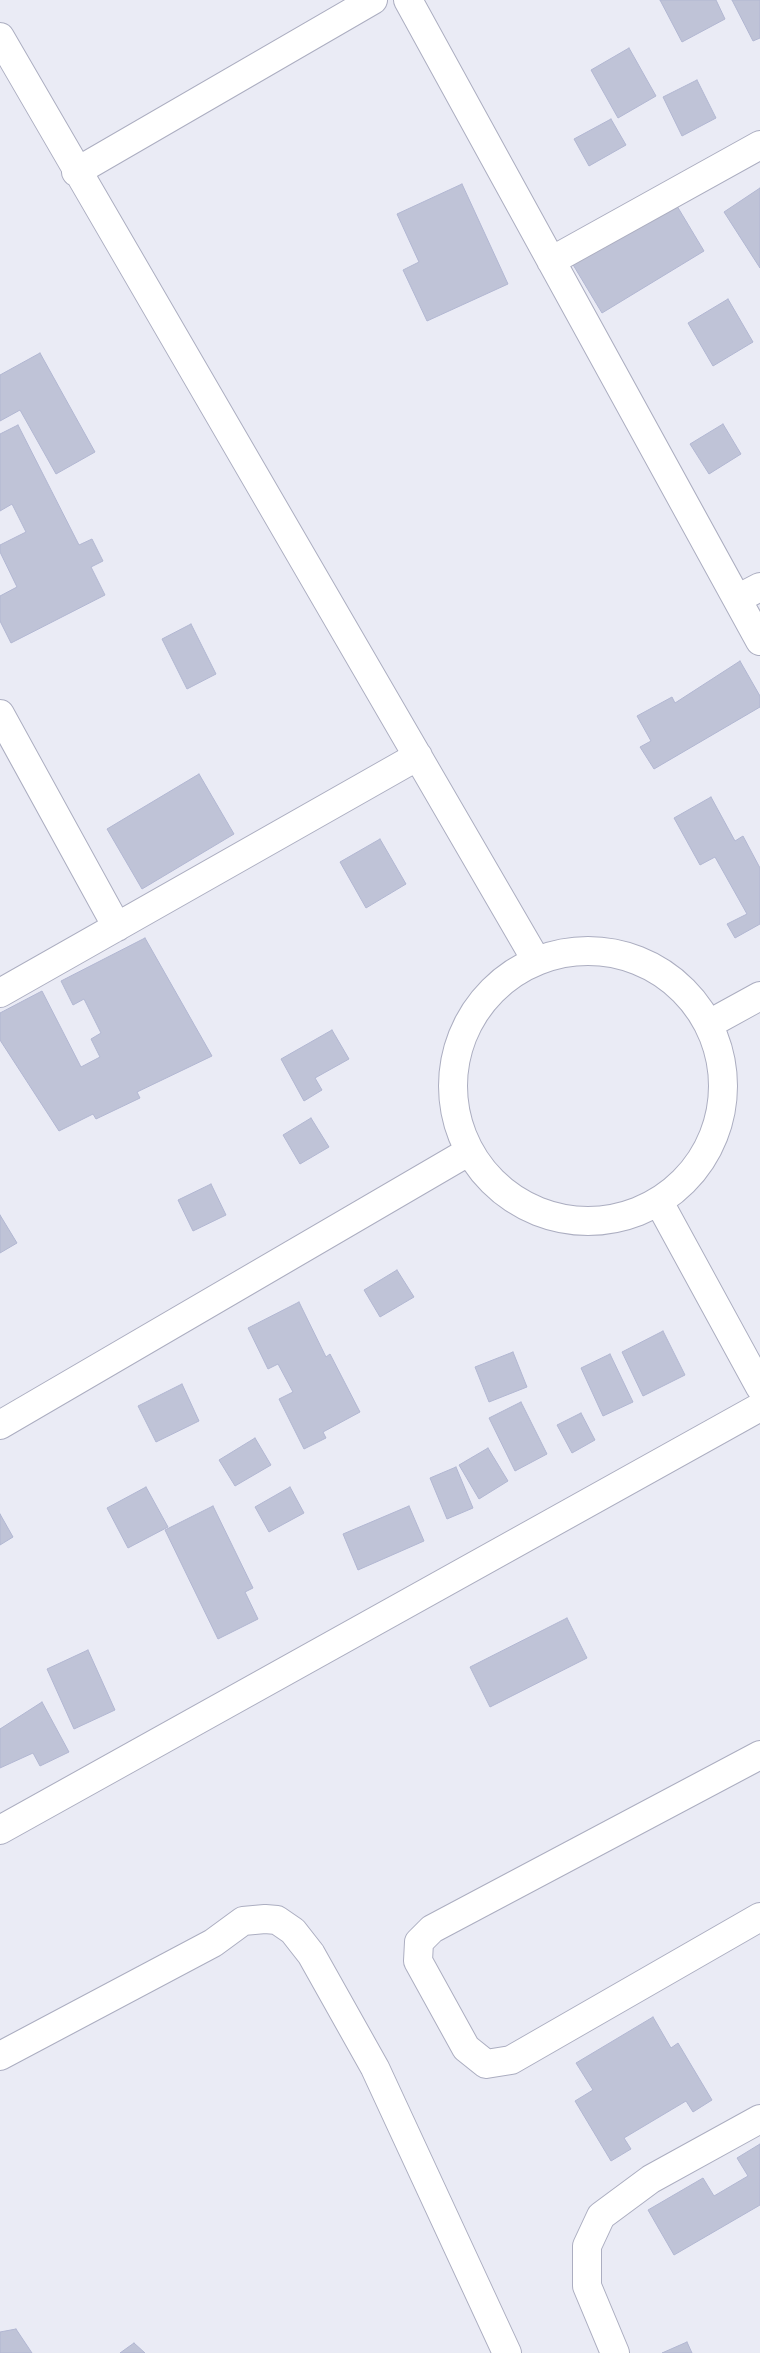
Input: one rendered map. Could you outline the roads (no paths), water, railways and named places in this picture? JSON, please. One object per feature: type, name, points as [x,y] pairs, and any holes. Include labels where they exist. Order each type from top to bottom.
[{"type":"street","points":[[76,172],[373,0]]},
{"type":"street","points":[[408,0],[552,261],[749,593],[760,641]]},
{"type":"street","points":[[0,37],[76,172],[536,960]]},
{"type":"street","points":[[552,261],[760,145]]},
{"type":"street","points":[[0,714],[117,927]]},
{"type":"street","points":[[0,993],[418,756]]},
{"type":"street","points":[[575,950],[616,953],[653,967],[685,991],[709,1024],[720,1055],[723,1089],[718,1123],[705,1154],[685,1181],[659,1202],[618,1219],[574,1222],[532,1211],[495,1187],[468,1152],[453,1109],[454,1063],[469,1020],[497,984],[536,960],[575,950]]},
{"type":"street","points":[[709,1024],[760,996]]},
{"type":"street","points":[[0,1425],[468,1152]]},
{"type":"street","points":[[659,1202],[760,1388]]},
{"type":"street","points":[[0,1830],[760,1407]]},
{"type":"street","points":[[760,1755],[432,1929],[419,1942],[418,1961],[466,2048],[486,2064],[510,2060],[760,1917]]},
{"type":"street","points":[[0,2056],[213,1943],[243,1922],[265,1918],[277,1920],[293,1931],[311,1954],[375,2068],[507,2353]]},
{"type":"street","points":[[615,2353],[587,2286],[587,2246],[601,2216],[651,2179],[760,2118]]}]
